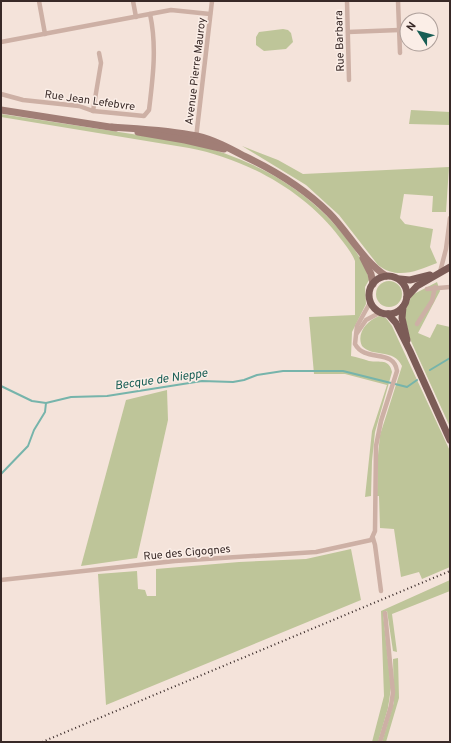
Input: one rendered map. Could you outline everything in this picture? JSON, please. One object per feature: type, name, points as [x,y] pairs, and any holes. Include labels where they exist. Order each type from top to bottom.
[{"type":"main road","points":[[1,110],[196,139],[245,156],[285,177],[311,196],[338,223],[361,252],[386,276]]},
{"type":"main road","points":[[361,252],[371,274],[373,284]]},
{"type":"main road","points":[[410,351],[402,318],[403,307],[407,297],[417,286],[450,267]]},
{"type":"main road","points":[[400,279],[419,278],[440,272]]},
{"type":"main road","points":[[407,297],[405,286],[400,279],[394,276],[386,276],[377,279],[373,284],[370,293],[371,301],[374,307],[384,313],[396,324],[410,351],[450,440]]},
{"type":"main road","points":[[384,313],[396,312],[403,307]]},
{"type":"street","points":[[39,1],[45,34]]},
{"type":"street","points":[[133,1],[136,16]]},
{"type":"street","name":"Avenue Pierre Mauroy","points":[[196,139],[212,1]]},
{"type":"street","name":"Rue Barbara","points":[[347,1],[349,80]]},
{"type":"street","points":[[348,32],[399,30],[398,1]]},
{"type":"street","points":[[1,42],[173,10],[210,14]]},
{"type":"street","name":"Rue Jean Lefebvre","points":[[1,94],[14,96],[22,100],[79,106],[93,111],[110,114],[119,112],[142,116],[149,112],[155,51],[150,14]]},
{"type":"street","points":[[93,111],[101,63],[99,53]]},
{"type":"street","points":[[440,272],[447,241],[450,218]]},
{"type":"street","points":[[427,289],[435,287],[450,287]]},
{"type":"street","points":[[417,324],[432,301],[435,287]]},
{"type":"street","points":[[371,301],[357,326],[355,338],[356,346],[369,355],[385,356],[392,361],[396,368],[392,388],[379,427],[376,446],[375,531],[373,538],[376,545],[381,591]]},
{"type":"street","points":[[355,338],[363,324],[384,313]]},
{"type":"street","name":"Rue des Cigognes","points":[[1,580],[182,560],[316,552],[366,542],[373,538]]},
{"type":"street","points":[[380,742],[390,712],[393,692],[385,613]]},
{"type":"green space","points":[[283,29],[288,30],[291,33],[293,42],[286,49],[264,51],[256,45],[256,37],[259,32]]},
{"type":"green space","points":[[411,110],[450,112],[450,125],[409,124]]},
{"type":"green space","points":[[1,114],[191,143],[214,150],[235,157],[277,177],[314,204],[331,220],[360,258],[368,274],[369,280],[365,287],[366,304],[352,332],[351,356],[369,361],[384,362],[389,365],[392,372],[375,432],[371,496],[365,497],[372,431],[387,385],[345,374],[314,374],[309,317],[355,315],[355,261],[347,247],[326,221],[292,192],[253,169],[232,160],[189,148],[1,117]]},
{"type":"green space","points":[[242,146],[278,160],[303,174],[449,167],[446,212],[432,212],[433,196],[404,194],[400,218],[405,224],[433,229],[430,247],[437,263],[407,273],[385,270],[378,265],[339,215],[306,185]]},
{"type":"green space","points":[[389,281],[398,285],[402,294],[398,303],[389,307],[380,303],[376,294],[380,285]]},
{"type":"green space","points":[[437,282],[440,291],[418,333],[430,338],[437,324],[450,327],[450,427],[410,339],[404,314],[412,295]]},
{"type":"green space","points":[[379,316],[386,318],[392,326],[450,451],[450,567],[422,579],[419,572],[401,577],[394,529],[380,528],[379,496],[377,496],[380,435],[402,366],[394,357],[372,352],[362,346],[360,337],[364,328],[370,321]]},
{"type":"green space","points":[[167,390],[168,420],[137,558],[81,566],[126,400]]},
{"type":"green space","points":[[351,549],[361,600],[106,705],[98,574],[137,571],[138,589],[145,590],[147,596],[156,596],[156,569],[239,562],[306,559]]},
{"type":"green space","points":[[450,580],[450,591],[392,614],[397,652],[393,651],[387,611],[383,613],[391,688],[388,708],[378,742],[372,742],[384,696],[381,611]]},
{"type":"green space","points":[[398,658],[399,698],[386,742],[382,742],[394,702],[393,659]]},
{"type":"waterway","name":"Becque de Nieppe","points":[[430,370],[450,358]]},
{"type":"waterway","name":"Becque de Nieppe","points":[[1,386],[32,401],[46,403],[71,397],[107,396],[202,381],[233,382],[257,375],[283,371],[343,371],[407,387],[417,380]]},
{"type":"waterway","points":[[1,474],[28,446],[34,430],[45,412],[46,403]]},
{"type":"waterway","points":[[1,668],[1,678]]},
{"type":"railway","points":[[42,742],[450,571]]}]
